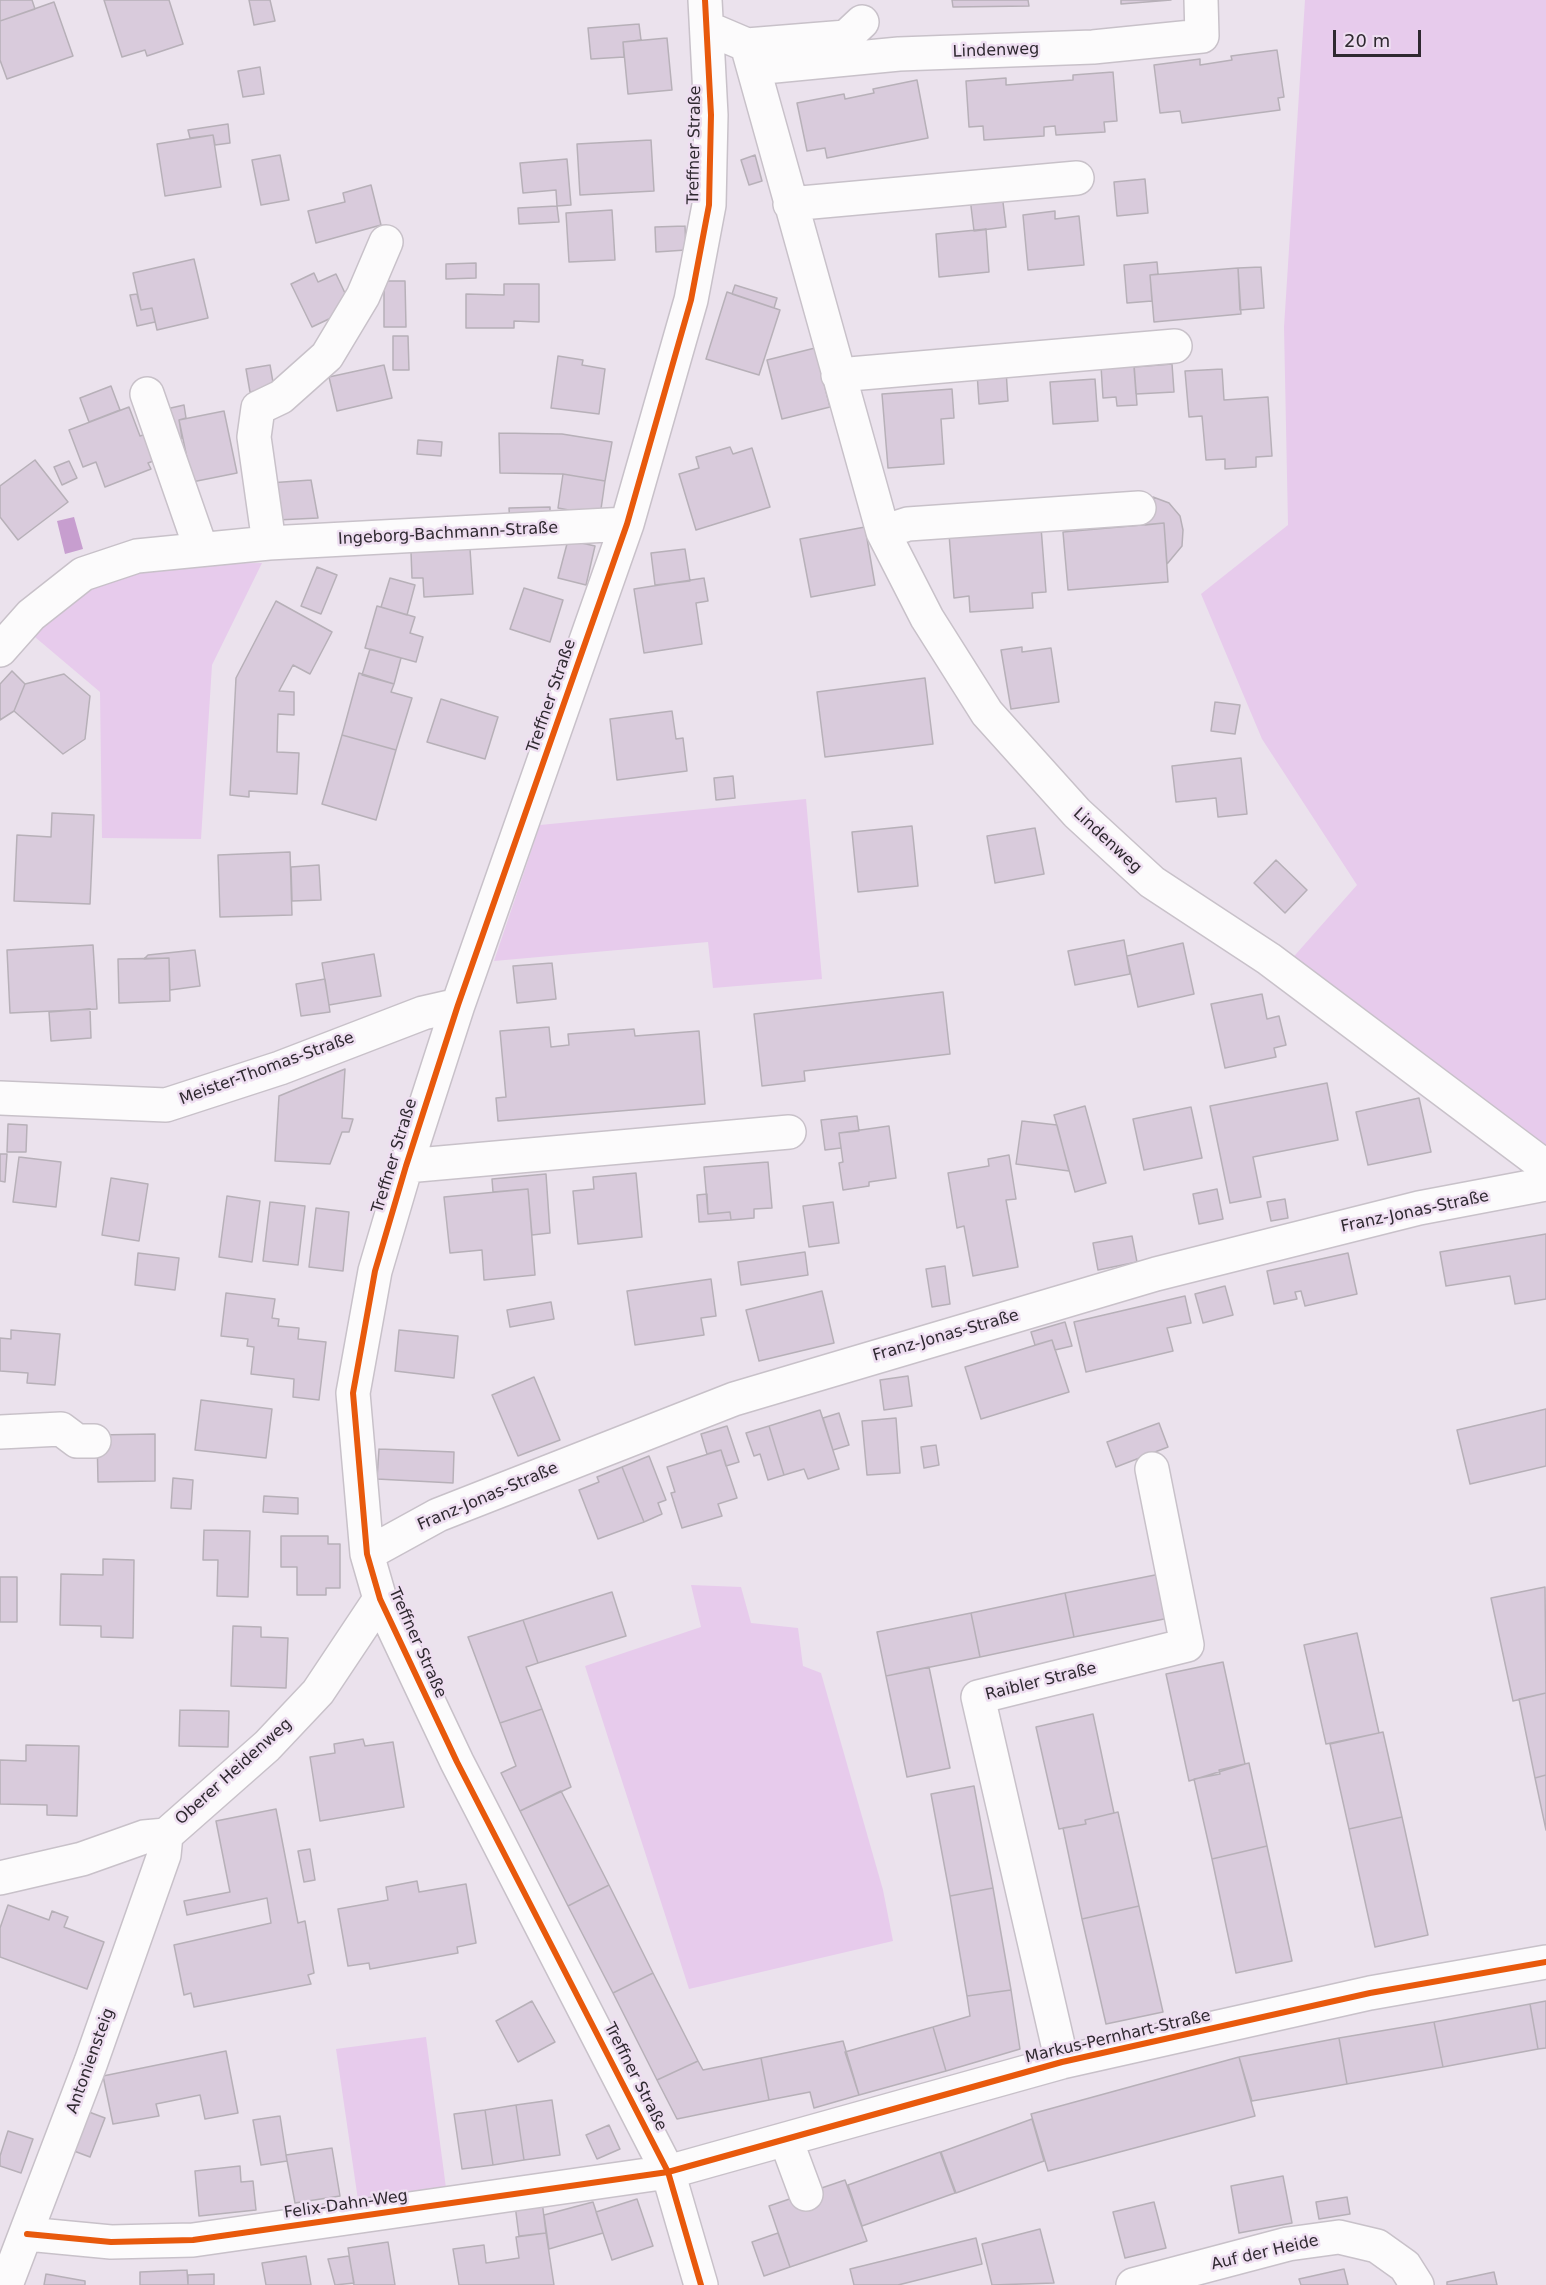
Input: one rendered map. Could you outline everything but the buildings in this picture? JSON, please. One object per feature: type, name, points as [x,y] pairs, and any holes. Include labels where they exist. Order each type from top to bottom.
[{"type":"street","name":"Lindenweg","points":[[750,56],[899,54],[1093,47],[1202,36],[1201,0]]},
{"type":"street","name":"Lindenweg","points":[[706,14],[750,56],[882,532],[927,618],[987,713],[1077,813],[1152,882],[1269,959],[1546,1167]]},
{"type":"street","name":"Treffner Straße","points":[[701,2285],[668,2172],[457,1762],[380,1599],[367,1554],[352,1393],[375,1271],[406,1166],[458,1005],[627,524],[691,300],[709,206],[711,115],[706,14]]},
{"type":"street","points":[[750,56],[846,38],[862,22]]},
{"type":"street","points":[[790,204],[1077,178]]},
{"type":"street","points":[[269,543],[254,437],[258,408],[281,397],[327,356],[363,296],[386,242]]},
{"type":"street","points":[[838,375],[1174,346]]},
{"type":"street","points":[[147,394],[201,549]]},
{"type":"street","points":[[882,532],[908,524],[1139,508]]},
{"type":"street","name":"Ingeborg-Bachmann-Straße","points":[[0,650],[31,615],[83,574],[137,556],[269,543],[627,524]]},
{"type":"street","name":"Meister-Thomas-Straße","points":[[0,1098],[166,1105],[280,1068],[423,1013],[458,1005]]},
{"type":"street","name":"Treffner Straße","points":[[406,1166],[789,1132]]},
{"type":"street","name":"Franz-Jonas-Straße","points":[[367,1554],[438,1515],[734,1399],[1155,1274],[1419,1208],[1546,1184]]},
{"type":"street","points":[[0,1432],[62,1429],[78,1441],[94,1441]]},
{"type":"street","name":"Raibler Straße","points":[[1062,2062],[978,1696],[1187,1645],[1152,1469]]},
{"type":"street","name":"Oberer Heidenweg","points":[[0,1878],[82,1859],[144,1837],[166,1835],[267,1746],[318,1692],[380,1599]]},
{"type":"street","name":"Antoniensteig","points":[[6,2285],[92,2062],[164,1855],[166,1835]]},
{"type":"street","name":"Markus-Pernhart-Straße","points":[[668,2172],[1062,2062],[1370,1993],[1546,1962]]},
{"type":"street","points":[[786,2140],[806,2194]]},
{"type":"street","name":"Felix-Dahn-Weg","points":[[27,2234],[111,2242],[193,2240],[668,2172]]},
{"type":"street","name":"Auf der Heide","points":[[1133,2285],[1288,2244],[1339,2237],[1377,2246],[1405,2266],[1417,2285]]},
{"type":"shaded area","points":[[1305,0],[1546,0],[1546,1151],[1289,962],[1357,885],[1262,739],[1201,594],[1288,525],[1284,327]]},
{"type":"shaded area","points":[[74,517],[83,549],[65,554],[57,521]]},
{"type":"shaded area","points":[[262,563],[212,665],[201,839],[102,838],[100,692],[29,632],[68,597],[155,564]]},
{"type":"shaded area","points":[[806,799],[822,979],[713,988],[708,942],[494,961],[540,825]]},
{"type":"shaded area","points":[[691,1585],[741,1587],[751,1623],[798,1628],[803,1666],[821,1673],[883,1890],[893,1941],[689,1989],[585,1666],[701,1627]]},
{"type":"shaded area","points":[[426,2037],[446,2188],[358,2200],[336,2049]]},
{"type":"cycle path","points":[[701,2285],[668,2172],[457,1762],[380,1599],[367,1554],[353,1393],[375,1271],[406,1166],[458,1005],[627,524],[691,300],[709,205],[711,115],[705,0]]},
{"type":"cycle path","points":[[27,2234],[111,2242],[193,2240],[668,2172],[1062,2062],[1370,1993],[1546,1962]]}]
